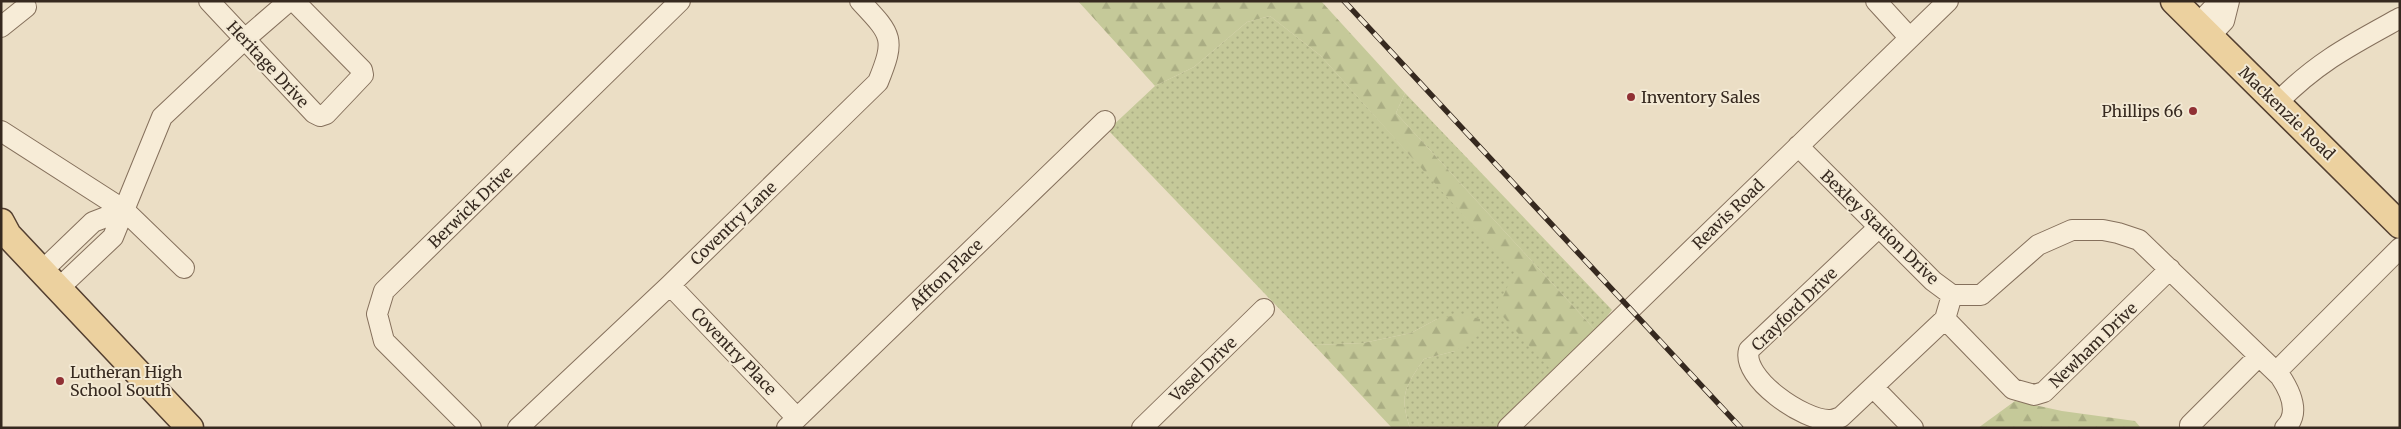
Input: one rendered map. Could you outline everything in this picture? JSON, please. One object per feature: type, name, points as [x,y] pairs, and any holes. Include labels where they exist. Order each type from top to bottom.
[{"type":"main road","name":"Mackenzie Road","points":[[2174,1],[2400,225]]},
{"type":"main road","points":[[4,230],[190,428]]},
{"type":"street","name":"Heritage Drive","points":[[209,1],[246,38],[314,113],[320,116],[326,114],[363,75],[362,70],[294,1]]},
{"type":"street","points":[[50,280],[113,237],[162,118],[246,38],[289,1]]},
{"type":"street","name":"Berwick Drive","points":[[470,428],[384,341],[377,314],[384,291],[680,1]]},
{"type":"street","name":"Coventry Lane","points":[[518,428],[670,285],[878,82],[889,54],[886,29],[860,1]]},
{"type":"street","points":[[1876,1],[1909,37]]},
{"type":"street","name":"Reavis Road","points":[[1508,428],[1948,1]]},
{"type":"street","points":[[2204,31],[2220,1]]},
{"type":"street","points":[[2204,31],[2224,21],[2229,1]]},
{"type":"street","points":[[1,27],[26,7]]},
{"type":"street","points":[[2277,103],[2299,81],[2322,63],[2400,18]]},
{"type":"street","name":"Affton Place","points":[[792,423],[1105,121]]},
{"type":"street","points":[[1,131],[124,210],[184,268]]},
{"type":"street","name":"Bexley Station Drive","points":[[1798,146],[1878,228],[1933,281],[1952,295],[1981,295],[2038,245],[2072,230],[2103,230],[2139,240],[2276,372],[2289,390],[2293,404],[2289,424],[2285,428]]},
{"type":"street","name":"Crayford Drive","points":[[1878,228],[1749,350],[1747,357],[1751,369],[1779,397],[1795,409],[1823,419],[1841,418],[1945,319]]},
{"type":"street","points":[[2276,372],[2400,248]]},
{"type":"street","name":"Newham Drive","points":[[1945,319],[2013,389],[2034,395],[2044,392],[2170,269]]},
{"type":"street","name":"Coventry Place","points":[[670,285],[792,423]]},
{"type":"street","points":[[1945,319],[1952,295]]},
{"type":"street","name":"Vasel Drive","points":[[1142,428],[1264,309]]},
{"type":"street","points":[[2192,428],[2190,425],[2259,356]]},
{"type":"street","points":[[1873,387],[1913,428]]},
{"type":"green space","points":[[1078,1],[1321,1],[1405,93],[1396,113],[1596,331],[1553,372],[1497,310],[1514,272],[1321,56],[1270,16],[1247,22],[1194,67],[1155,86]]},
{"type":"green space","points":[[1270,16],[1321,56],[1515,272],[1553,372],[1495,428],[1410,428],[1405,399],[1408,384],[1412,377],[1424,359],[1455,351],[1437,319],[1411,333],[1363,343],[1314,345],[1108,130],[1155,86],[1194,67],[1247,22]]},
{"type":"green space","points":[[1405,93],[1612,310],[1596,331],[1396,113]]},
{"type":"green space","points":[[1461,314],[1480,319],[1479,335],[1455,351],[1424,359],[1408,384],[1406,392],[1405,407],[1410,428],[1392,428],[1314,345],[1363,343],[1411,333],[1437,319]]},
{"type":"green space","points":[[2015,401],[2062,411],[2135,421],[2141,428],[1978,428]]},
{"type":"railway","points":[[1344,1],[1741,428]]},
{"type":"place","name":"Inventory Sales","points":[[1631,97]]},
{"type":"place","name":"Phillips 66","points":[[2193,111]]},
{"type":"place","name":"Lutheran High School South","points":[[60,381]]}]
